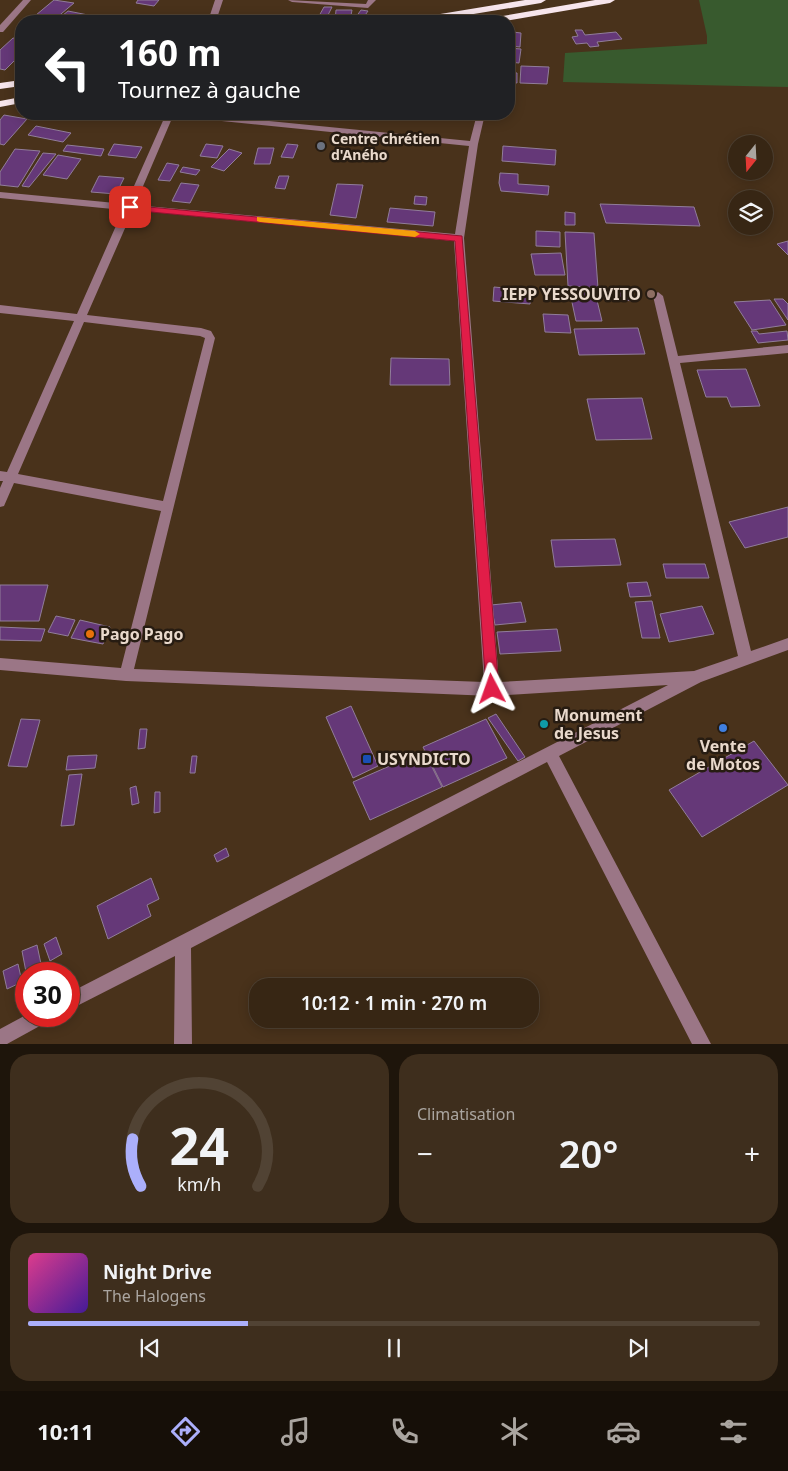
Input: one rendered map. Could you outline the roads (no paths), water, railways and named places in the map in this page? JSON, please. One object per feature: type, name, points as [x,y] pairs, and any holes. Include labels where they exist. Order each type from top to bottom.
[{"type":"highway","points":[[452,15],[541,0]]},
{"type":"highway","points":[[515,17],[610,0]]},
{"type":"highway","points":[[0,86],[15,84]]},
{"type":"highway","points":[[0,104],[15,101]]},
{"type":"street","points":[[0,30],[27,0]]},
{"type":"street","points":[[214,15],[219,0]]},
{"type":"street","points":[[292,0],[368,6],[372,0]]},
{"type":"street","points":[[0,502],[5,477],[81,318],[167,120]]},
{"type":"street","points":[[235,120],[474,144]]},
{"type":"street","points":[[480,120],[459,238],[492,689]]},
{"type":"street","points":[[0,195],[459,238]]},
{"type":"street","points":[[658,296],[746,659]]},
{"type":"street","points":[[0,309],[200,332],[208,334],[210,338],[126,675]]},
{"type":"street","points":[[673,360],[788,349]]},
{"type":"street","points":[[5,477],[168,507]]},
{"type":"street","points":[[80,996],[697,677],[788,644]]},
{"type":"street","points":[[0,664],[126,675],[492,689],[697,677]]},
{"type":"street","points":[[550,753],[702,1044]]},
{"type":"street","points":[[183,943],[183,1044]]},
{"type":"street","points":[[0,1038],[20,1027]]},
{"type":"place","name":"Centre chrétien d'Aného","points":[[321,146]]},
{"type":"place","name":"IEPP YESSOUVITO","points":[[651,294]]},
{"type":"place","name":"Pago Pago","points":[[90,634]]},
{"type":"place","name":"Monument de Jesus","points":[[544,724]]},
{"type":"place","name":"Vente de Motos","points":[[723,728]]},
{"type":"place","name":"USYNDICTO","points":[[367,759]]}]
